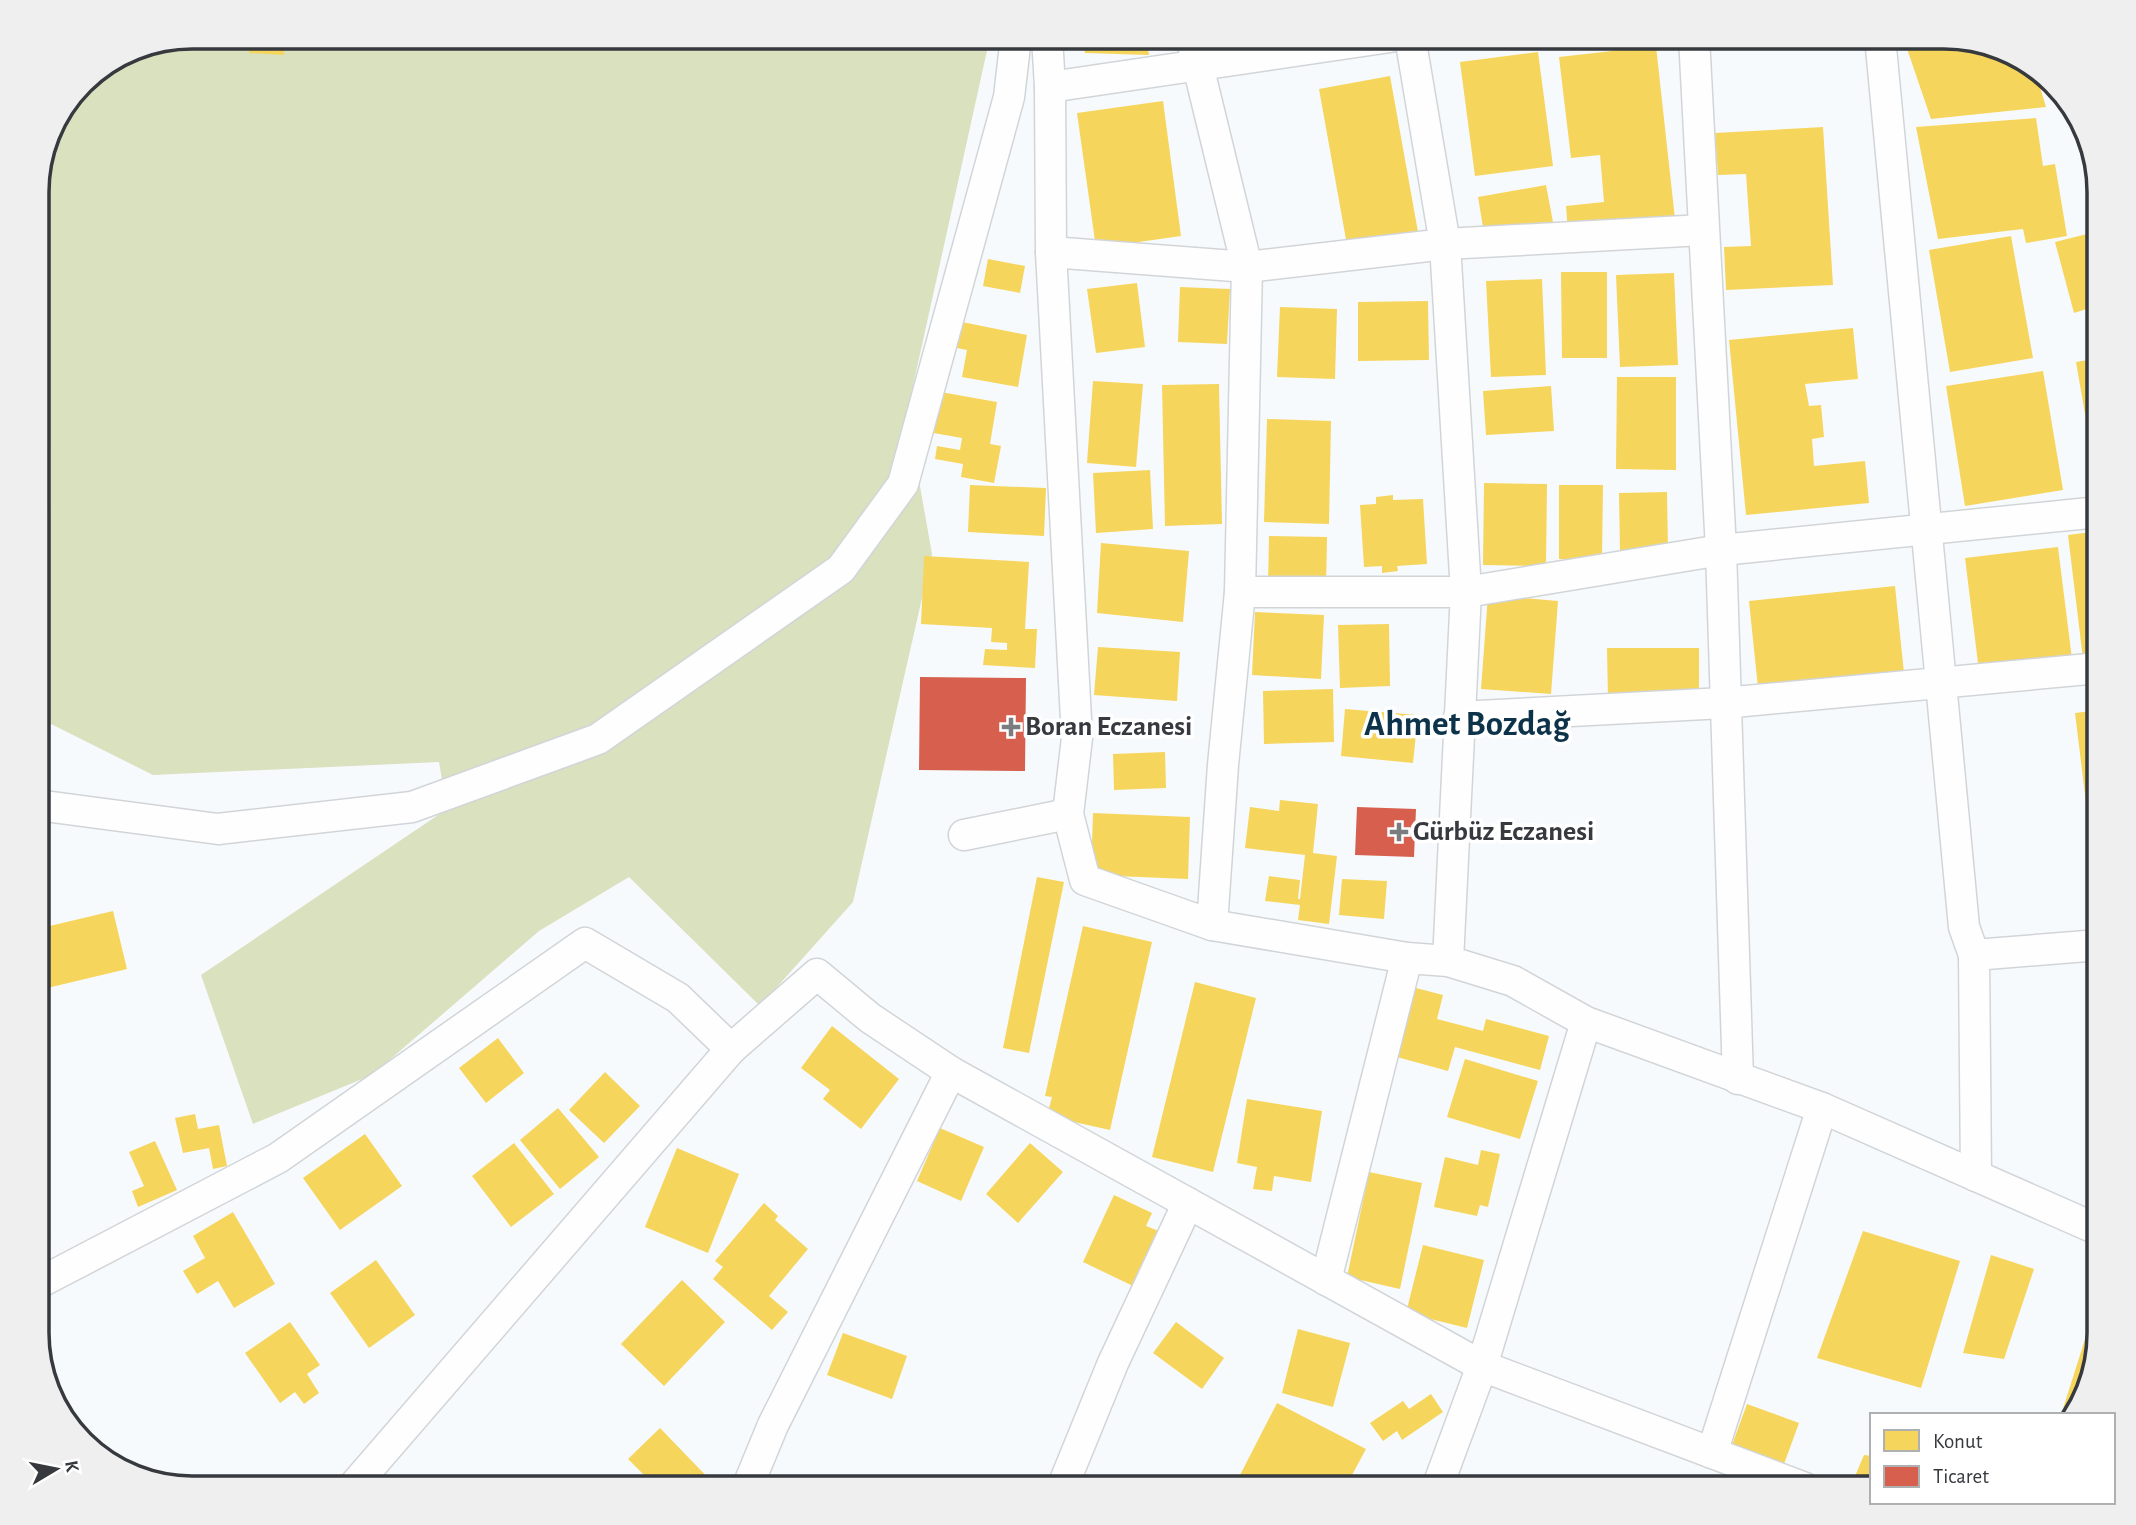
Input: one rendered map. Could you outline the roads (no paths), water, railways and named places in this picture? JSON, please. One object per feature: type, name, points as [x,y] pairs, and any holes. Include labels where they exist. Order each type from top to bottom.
[{"type":"street","points":[[49,807],[218,829],[412,807],[598,739],[841,569],[902,484],[1009,97],[1015,49]]},
{"type":"street","points":[[1048,49],[1051,252],[1077,738],[1068,814],[1085,880],[1212,925],[1407,958],[1448,961],[1513,981],[1586,1022],[1822,1108],[2087,1225]]},
{"type":"street","points":[[1412,49],[1445,244],[1466,592],[1448,961]]},
{"type":"street","points":[[1695,49],[1721,550],[1738,1079]]},
{"type":"street","points":[[1881,49],[1964,927],[1974,955],[1976,1176]]},
{"type":"street","points":[[1050,87],[1195,50],[1247,267],[1240,592],[1223,765],[1212,925]]},
{"type":"street","points":[[1051,252],[1247,267],[1445,244],[1703,230]]},
{"type":"street","points":[[1240,592],[1466,592],[1721,550],[2087,513]]},
{"type":"street","points":[[1459,717],[1724,703],[2087,668]]},
{"type":"street","points":[[964,835],[1068,814]]},
{"type":"street","points":[[49,1278],[278,1158],[585,943],[678,998],[731,1049]]},
{"type":"street","points":[[1974,955],[2087,945]]},
{"type":"street","points":[[1326,1280],[1407,958]]},
{"type":"street","points":[[362,1476],[731,1049],[817,974],[870,1018],[951,1072],[1482,1366],[1773,1476]]},
{"type":"street","points":[[1441,1476],[1482,1366],[1586,1022]]},
{"type":"street","points":[[752,1476],[773,1425],[951,1072]]},
{"type":"street","points":[[1712,1453],[1822,1108]]},
{"type":"street","points":[[1067,1476],[1113,1363],[1188,1203]]},
{"type":"place","name":"Boran Eczanesi","points":[[1011,727]]},
{"type":"place","name":"Gürbüz Eczanesi","points":[[1399,832]]},
{"type":"district","name":"Ahmet Bozdağ","points":[[1467,724]]}]
